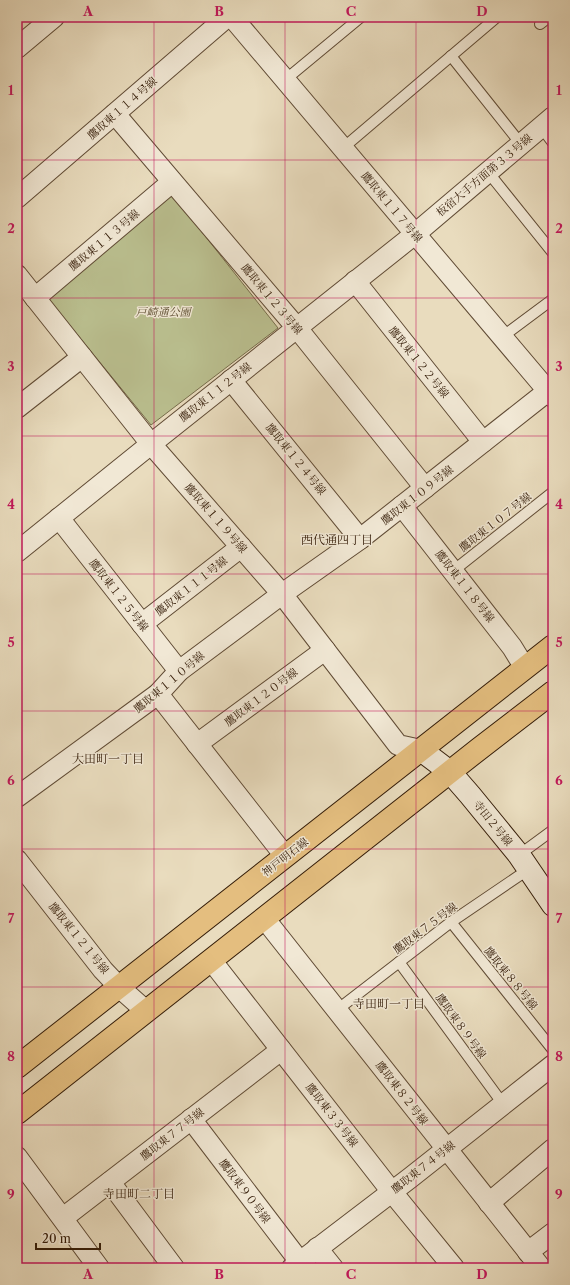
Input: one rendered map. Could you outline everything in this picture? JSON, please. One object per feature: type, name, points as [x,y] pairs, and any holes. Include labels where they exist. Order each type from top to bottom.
[{"type":"main road","name":"神戸明石線","points":[[17,1067],[553,646]]},
{"type":"main road","points":[[17,1113],[553,692]]},
{"type":"street","points":[[17,48],[54,17]]},
{"type":"street","name":"鷹取東１１４号線","points":[[17,198],[228,17]]},
{"type":"street","name":"鷹取東１１７号線","points":[[232,17],[414,234],[551,392]]},
{"type":"street","name":"鷹取東１２３号線","points":[[115,114],[296,328],[425,488]]},
{"type":"street","name":"板宿大手方面第３３号線","points":[[414,234],[547,122]]},
{"type":"street","name":"鷹取東１１３号線","points":[[24,290],[172,182]]},
{"type":"street","name":"鷹取東１１２号線","points":[[18,549],[414,234]]},
{"type":"street","name":"鷹取東１２２号線","points":[[354,281],[483,442]]},
{"type":"street","name":"鷹取東１１９号線","points":[[24,290],[82,357],[151,444],[282,594],[398,745],[421,750]]},
{"type":"street","points":[[17,408],[82,357]]},
{"type":"street","name":"鷹取東１２４号線","points":[[231,380],[360,539]]},
{"type":"street","name":"鷹取東１０９号線","points":[[282,594],[360,539],[483,442],[551,392]]},
{"type":"street","name":"鷹取東１１８号線","points":[[402,506],[512,647],[525,668]]},
{"type":"street","name":"鷹取東１２５号線","points":[[58,518],[179,671]]},
{"type":"street","name":"鷹取東１１１号線","points":[[142,624],[241,547]]},
{"type":"street","name":"鷹取東１１０号線","points":[[17,797],[158,694],[179,671],[282,594]]},
{"type":"street","name":"鷹取東１２０号線","points":[[197,744],[325,650]]},
{"type":"street","points":[[158,694],[285,856]]},
{"type":"street","name":"寺田２号線","points":[[421,750],[450,772],[524,862],[553,905]]},
{"type":"street","name":"鷹取東１２１号線","points":[[17,860],[103,970],[119,987],[146,1011]]},
{"type":"street","name":"鷹取東８２号線","points":[[264,918],[541,1268]]},
{"type":"street","name":"鷹取東３３号線","points":[[211,960],[392,1192],[454,1268]]},
{"type":"street","name":"鷹取東７７号線","points":[[63,1218],[281,1050]]},
{"type":"street","name":"鷹取東７４号線","points":[[296,1265],[447,1149],[552,1063]]},
{"type":"street","name":"鷹取東９０号線","points":[[191,1120],[296,1265]]},
{"type":"street","points":[[489,1203],[553,1149]]},
{"type":"street","points":[[17,1157],[99,1268]]},
{"type":"street","points":[[110,1182],[174,1268]]},
{"type":"street","points":[[528,1252],[553,1232]]},
{"type":"street","points":[[317,1248],[333,1268]]},
{"type":"lane","points":[[285,80],[361,17]]},
{"type":"lane","points":[[343,148],[497,17]]},
{"type":"lane","points":[[540,24],[549,17]]},
{"type":"lane","points":[[451,56],[521,144]]},
{"type":"lane","points":[[547,122],[553,143]]},
{"type":"lane","points":[[488,172],[553,253]]},
{"type":"lane","points":[[502,337],[553,299]]},
{"type":"lane","name":"鷹取東１０７号線","points":[[453,571],[553,492]]},
{"type":"lane","name":"鷹取東７５号線","points":[[337,1010],[451,922],[524,862],[553,830]]},
{"type":"lane","name":"鷹取東８８号線","points":[[451,922],[552,1063]]},
{"type":"lane","name":"鷹取東８９号線","points":[[399,962],[503,1104]]},
{"type":"green space","name":"戸崎通公園","points":[[171,193],[278,328],[151,425],[45,295]]},
{"type":"district","name":"西代通四丁目","points":[[337,540]]},
{"type":"district","name":"大田町一丁目","points":[[108,759]]},
{"type":"district","name":"寺田町一丁目","points":[[389,1004]]},
{"type":"district","name":"寺田町二丁目","points":[[139,1194]]}]
